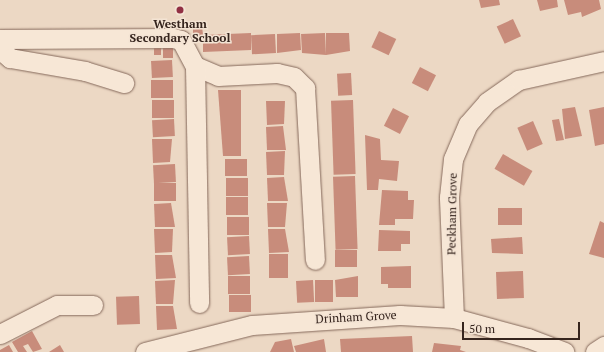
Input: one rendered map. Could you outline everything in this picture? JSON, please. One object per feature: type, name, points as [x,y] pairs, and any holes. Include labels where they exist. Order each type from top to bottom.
[{"type":"street","points":[[124,83],[85,71],[10,58],[4,53],[2,38],[173,38],[181,40],[195,66],[199,303]]},
{"type":"street","name":"Peckham Grove","points":[[454,318],[449,197],[453,159],[468,124],[487,102],[519,80],[604,61]]},
{"type":"street","points":[[195,66],[218,76],[285,74],[305,88],[315,260]]},
{"type":"street","points":[[0,334],[57,305],[93,305]]},
{"type":"street","name":"Drinham Grove","points":[[145,352],[252,325],[297,320],[400,315],[454,318],[528,338],[564,352]]},
{"type":"street","points":[[595,352],[604,346]]},
{"type":"building","points":[[479,0],[499,0],[500,5],[481,8]]},
{"type":"building","points":[[537,0],[557,0],[558,7],[540,11]]},
{"type":"building","points":[[564,0],[599,0],[601,9],[582,17],[581,12],[568,15]]},
{"type":"building","points":[[513,19],[521,36],[505,44],[497,27]]},
{"type":"building","points":[[193,26],[202,26],[203,35],[251,33],[251,50],[203,52],[203,37],[193,37]]},
{"type":"building","points":[[379,31],[396,39],[389,55],[371,47]]},
{"type":"building","points":[[300,33],[301,50],[277,53],[277,34]]},
{"type":"building","points":[[325,33],[326,55],[302,53],[301,34]]},
{"type":"building","points":[[326,33],[349,33],[350,51],[326,55]]},
{"type":"building","points":[[275,34],[276,53],[252,54],[251,35]]},
{"type":"building","points":[[154,45],[161,45],[161,55],[154,55]]},
{"type":"building","points":[[163,46],[173,46],[173,58],[163,58]]},
{"type":"building","points":[[172,60],[173,77],[152,78],[151,61]]},
{"type":"building","points":[[420,67],[436,75],[428,91],[412,83]]},
{"type":"building","points":[[351,73],[352,95],[338,96],[337,74]]},
{"type":"building","points":[[151,80],[173,80],[173,98],[151,98]]},
{"type":"building","points":[[218,90],[241,90],[241,156],[223,156]]},
{"type":"building","points":[[152,100],[174,100],[174,118],[152,118]]},
{"type":"building","points":[[353,100],[356,174],[334,175],[331,101]]},
{"type":"building","points":[[266,101],[285,101],[284,124],[267,125]]},
{"type":"building","points":[[575,107],[582,136],[565,139],[562,109]]},
{"type":"building","points":[[604,107],[604,144],[595,146],[589,110]]},
{"type":"building","points":[[393,108],[409,116],[400,134],[384,126]]},
{"type":"building","points":[[174,119],[175,136],[153,137],[152,120]]},
{"type":"building","points":[[559,119],[564,140],[556,141],[552,120]]},
{"type":"building","points":[[533,121],[543,144],[527,151],[517,128]]},
{"type":"building","points":[[283,126],[286,150],[267,150],[266,127]]},
{"type":"building","points":[[365,135],[380,139],[381,160],[399,161],[397,181],[379,179],[378,190],[367,190]]},
{"type":"building","points":[[152,139],[172,139],[170,162],[153,163]]},
{"type":"building","points":[[285,151],[284,175],[267,175],[266,152]]},
{"type":"building","points":[[503,154],[532,171],[524,186],[494,169]]},
{"type":"building","points":[[225,159],[247,159],[247,176],[225,176]]},
{"type":"building","points":[[175,164],[176,182],[154,183],[153,165]]},
{"type":"building","points":[[355,176],[358,249],[336,250],[333,177]]},
{"type":"building","points":[[284,177],[288,201],[268,201],[267,178]]},
{"type":"building","points":[[226,178],[248,178],[248,196],[226,196]]},
{"type":"building","points":[[154,183],[176,183],[176,201],[154,201]]},
{"type":"building","points":[[382,190],[408,191],[408,200],[414,200],[413,219],[395,219],[395,225],[379,225]]},
{"type":"building","points":[[226,197],[248,197],[248,215],[226,215]]},
{"type":"building","points":[[171,203],[175,227],[155,227],[154,204]]},
{"type":"building","points":[[267,203],[287,203],[285,227],[268,227]]},
{"type":"building","points":[[498,208],[522,208],[522,225],[498,225]]},
{"type":"building","points":[[227,217],[249,217],[249,235],[227,235]]},
{"type":"building","points":[[600,221],[604,223],[604,258],[589,254]]},
{"type":"building","points":[[154,229],[173,229],[172,252],[155,253]]},
{"type":"building","points":[[268,229],[285,229],[289,252],[269,253]]},
{"type":"building","points":[[379,230],[410,231],[410,244],[401,244],[401,251],[378,251]]},
{"type":"building","points":[[249,236],[250,254],[228,255],[227,237]]},
{"type":"building","points":[[522,237],[523,254],[492,253],[491,239]]},
{"type":"building","points":[[335,250],[357,250],[357,267],[335,267]]},
{"type":"building","points":[[269,254],[288,254],[288,278],[269,278]]},
{"type":"building","points":[[155,255],[172,255],[176,278],[156,279]]},
{"type":"building","points":[[249,256],[250,274],[228,275],[227,257]]},
{"type":"building","points":[[411,266],[411,288],[388,288],[388,284],[381,284],[381,267]]},
{"type":"building","points":[[523,271],[524,298],[497,299],[496,272]]},
{"type":"building","points":[[228,276],[250,276],[250,294],[228,294]]},
{"type":"building","points":[[358,276],[358,297],[336,297],[335,280]]},
{"type":"building","points":[[175,280],[173,304],[156,304],[155,281]]},
{"type":"building","points":[[313,280],[314,302],[297,303],[296,281]]},
{"type":"building","points":[[315,280],[333,280],[333,302],[315,302]]},
{"type":"building","points":[[229,295],[251,295],[251,312],[229,312]]},
{"type":"building","points":[[139,296],[140,324],[117,325],[116,297]]},
{"type":"building","points":[[156,306],[173,306],[177,329],[157,330]]},
{"type":"building","points":[[32,331],[42,349],[33,352],[28,344],[23,346],[27,352],[18,352],[12,342]]},
{"type":"building","points":[[412,336],[413,352],[341,352],[340,339]]},
{"type":"building","points":[[291,339],[294,352],[270,352],[275,342]]},
{"type":"building","points":[[324,339],[326,352],[296,352],[294,346]]},
{"type":"building","points":[[434,343],[461,346],[460,350],[466,352],[432,352]]},
{"type":"building","points":[[9,345],[13,352],[0,352],[0,350]]},
{"type":"building","points":[[60,345],[64,352],[49,352]]},
{"type":"place","name":"Westham Secondary School","points":[[180,10]]}]
